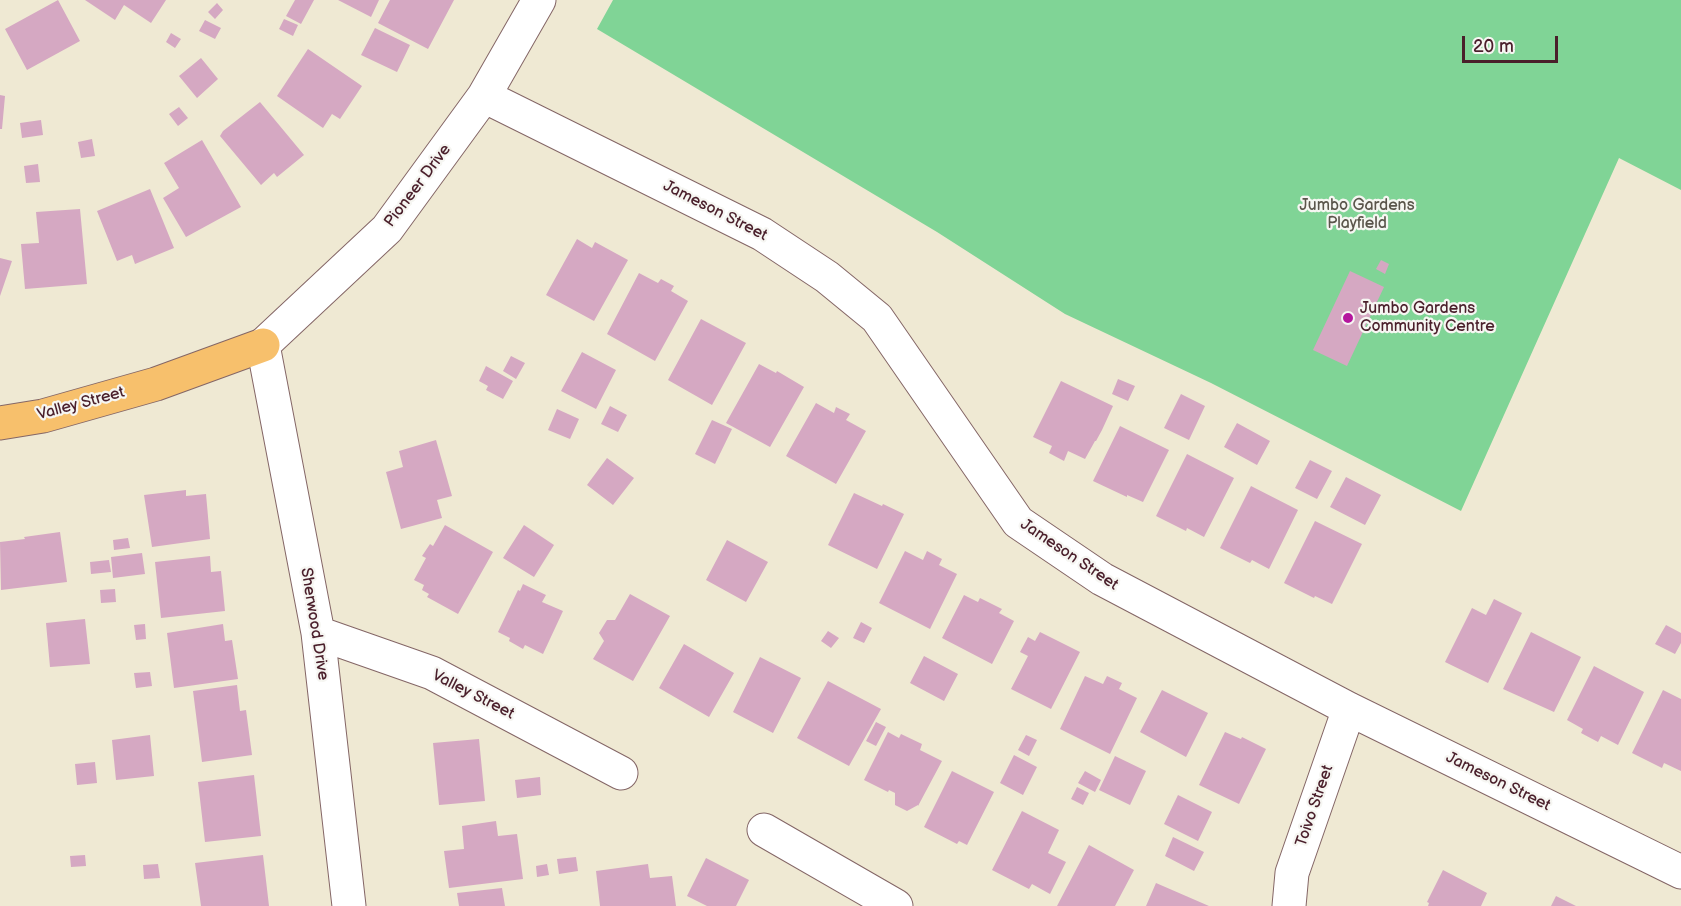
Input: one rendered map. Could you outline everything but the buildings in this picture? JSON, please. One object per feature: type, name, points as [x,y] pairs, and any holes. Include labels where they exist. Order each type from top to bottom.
[{"type":"main road","name":"Valley Street","points":[[0,423],[43,416],[156,384],[263,345]]},
{"type":"street","name":"Pioneer Drive","points":[[263,345],[387,229],[484,96],[538,0]]},
{"type":"street","name":"Jameson Street","points":[[484,96],[762,234],[827,277],[877,318],[1018,522],[1102,579],[1348,709],[1681,872]]},
{"type":"street","name":"Sherwood Drive","points":[[263,345],[318,633],[349,906]]},
{"type":"street","name":"Valley Street","points":[[318,633],[432,673],[621,773]]},
{"type":"street","name":"Toivo Street","points":[[1289,906],[1292,873],[1348,709]]},
{"type":"street","points":[[764,830],[896,906]]},
{"type":"green space","name":"Jumbo Gardens Playfield","points":[[613,0],[1681,0],[1681,190],[1619,158],[1461,511],[1211,383],[1065,314],[937,232],[597,29]]},
{"type":"place","name":"Jumbo Gardens Community Centre","points":[[1348,318]]}]
